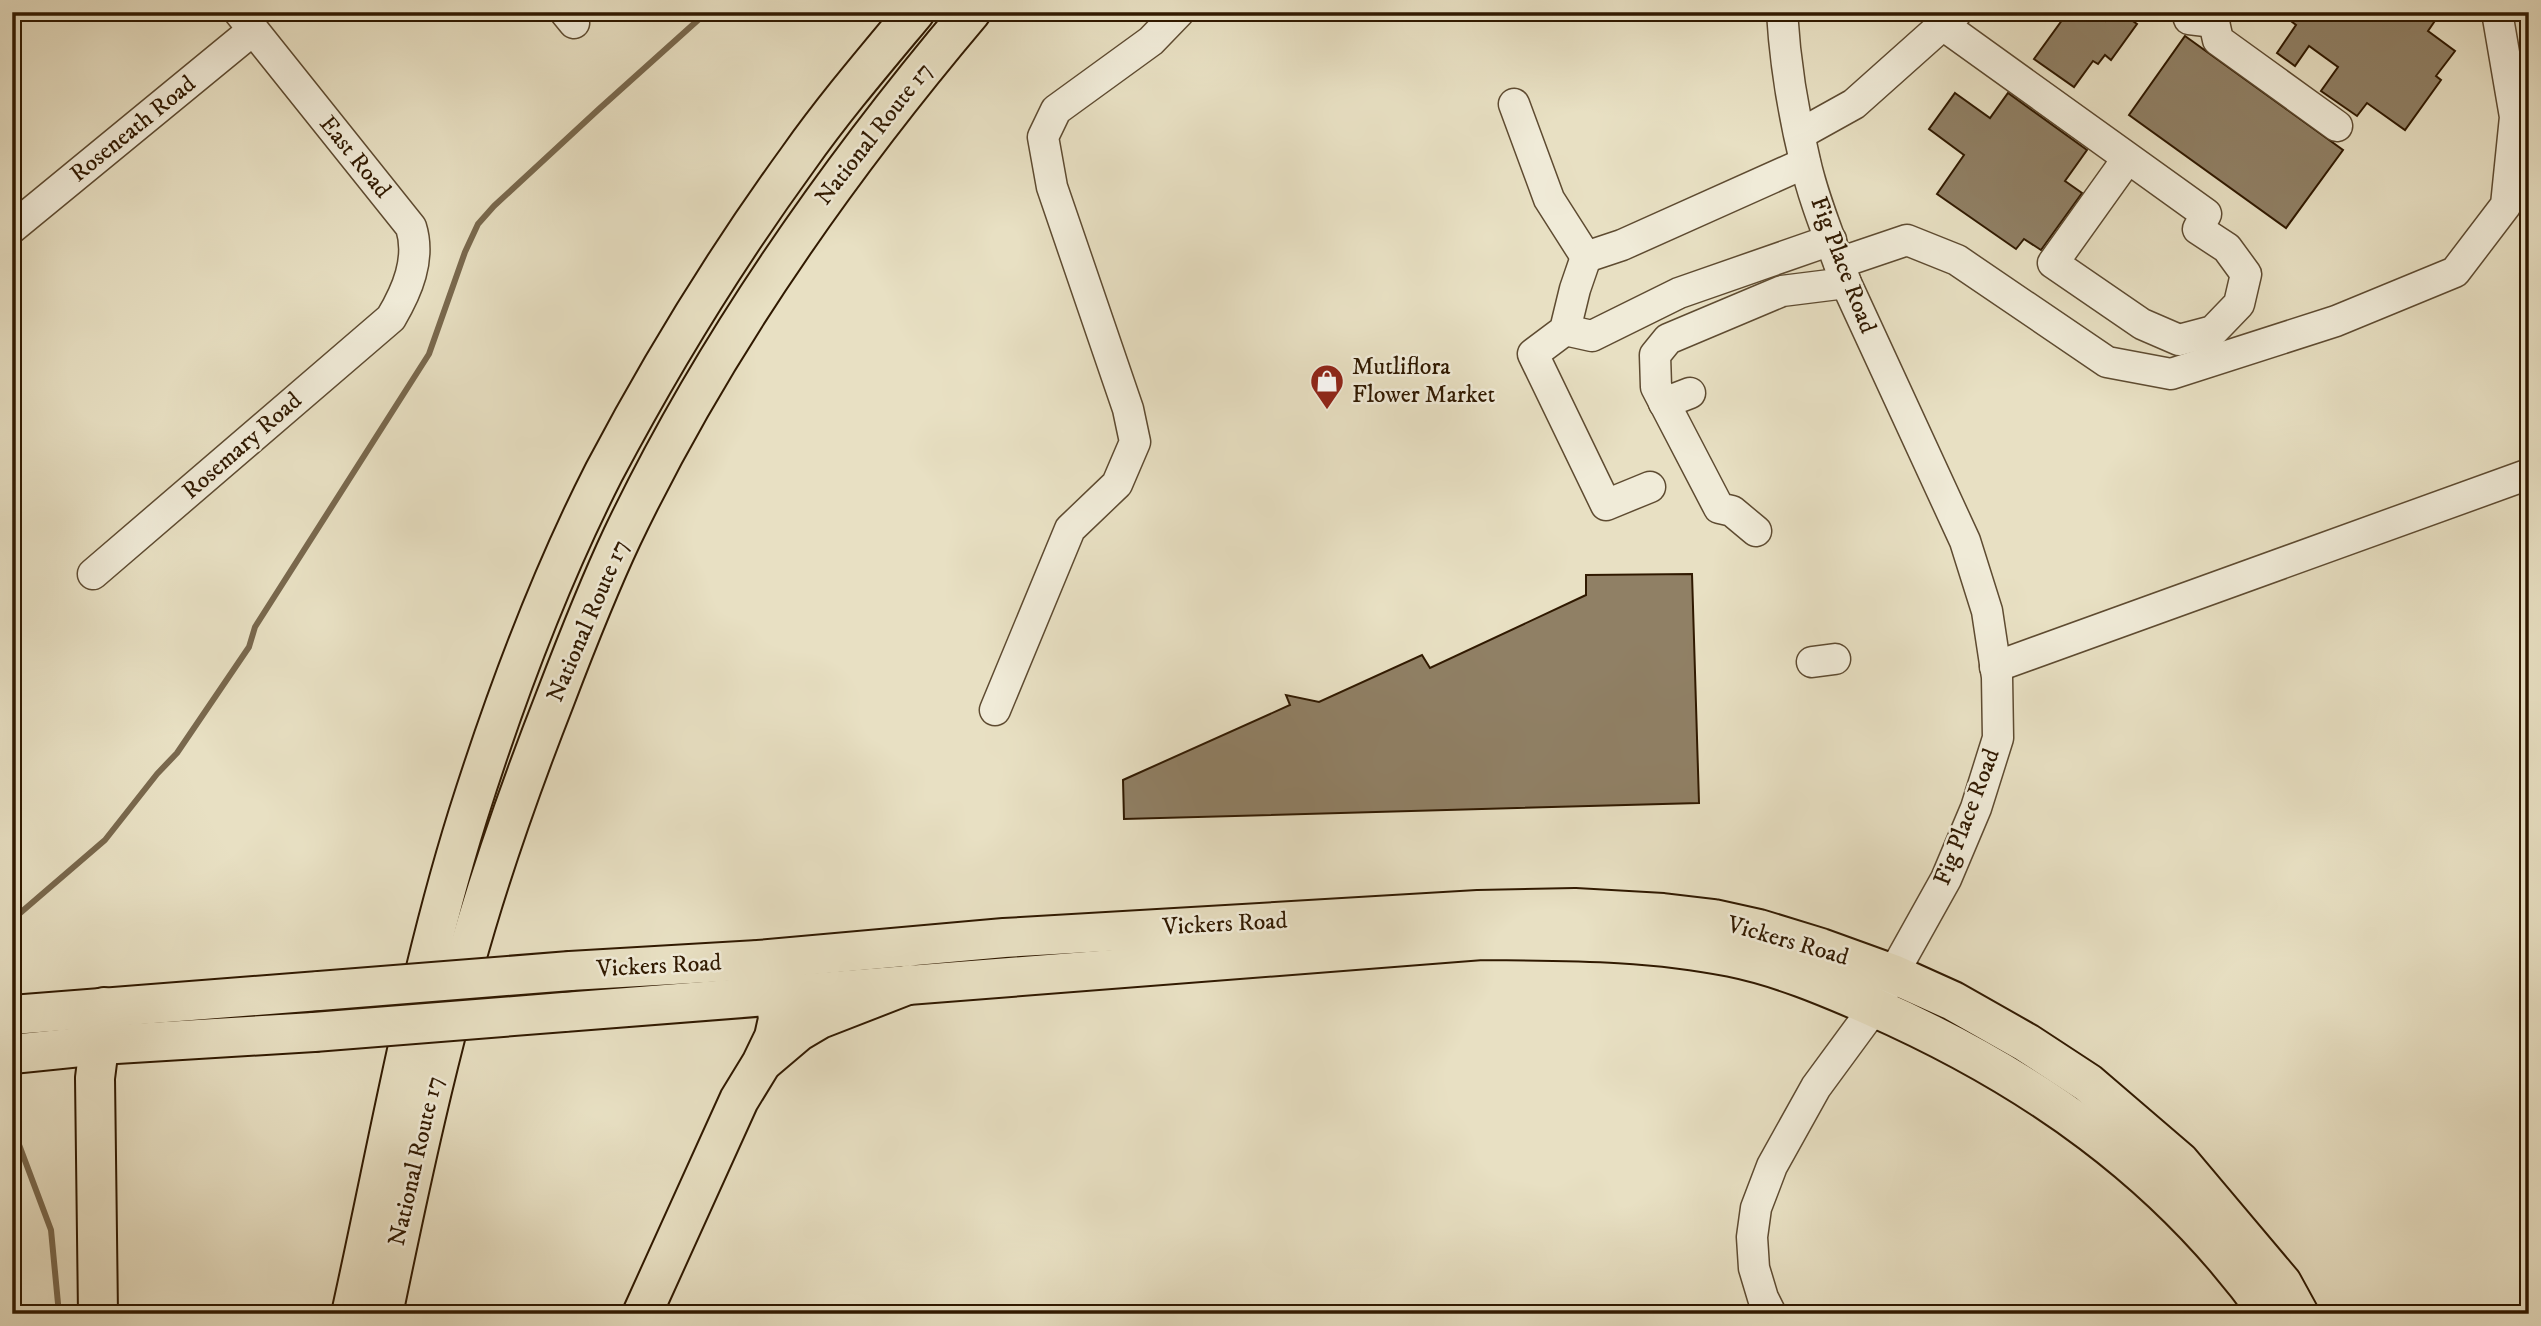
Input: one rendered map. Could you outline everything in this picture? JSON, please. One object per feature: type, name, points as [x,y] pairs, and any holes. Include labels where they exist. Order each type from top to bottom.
[{"type":"main road","points":[[351,1314],[434,934],[468,815],[511,690],[561,568],[603,474],[671,352],[728,260],[799,158],[915,12]]},
{"type":"main road","name":"National Route 17","points":[[383,1314],[413,1169],[476,924],[522,784],[601,584],[678,430],[741,322],[793,242],[860,148],[971,12]]},
{"type":"main road","name":"Vickers Road","points":[[12,1015],[570,971],[758,960],[1018,937],[1380,915],[1575,908],[1714,919],[1809,944],[1953,1001],[2027,1043],[2088,1083],[2180,1162],[2282,1283],[2299,1314]]},
{"type":"main road","name":"Vickers Road","points":[[12,1054],[100,1045],[314,1032],[1482,940],[1673,947],[1733,958],[1805,978],[1923,1029],[2004,1074],[2084,1126],[2168,1195],[2215,1245],[2269,1314]]},
{"type":"main road","points":[[642,1314],[739,1100],[774,1037],[778,1019],[775,996],[771,979],[758,960]]},
{"type":"main road","points":[[761,1064],[797,1032],[820,1019],[910,984]]},
{"type":"main road","points":[[98,1314],[96,1078],[104,1007]]},
{"type":"street","points":[[995,710],[1070,529],[1116,484],[1135,442],[1128,409],[1052,187],[1043,137],[1056,110],[1151,41],[1179,12]]},
{"type":"street","name":"Fig Place Road","points":[[1770,1314],[1754,1269],[1752,1237],[1756,1208],[1772,1166],[1816,1087],[1874,1008],[1946,879],[1976,808],[1998,738],[1996,667],[1987,611],[1965,541],[1839,262],[1802,149],[1785,54],[1782,12]]},
{"type":"street","points":[[1566,330],[1592,336],[1679,293],[1839,262],[1907,240],[1957,260],[2107,362],[2171,374],[2336,321],[2455,272],[2506,205],[2515,117],[2497,12]]},
{"type":"street","points":[[2206,15],[2218,40],[2337,126]]},
{"type":"street","points":[[1586,257],[1622,245],[1802,149],[1950,19],[2128,158],[2206,215],[2198,229],[2227,248],[2246,274],[2239,304],[2213,331],[2179,341],[2142,324],[2053,263],[2128,158]]},
{"type":"street","name":"Roseneath Road","points":[[12,228],[246,21]]},
{"type":"street","name":"East Road","points":[[246,21],[411,227],[416,250],[404,293],[391,318]]},
{"type":"street","points":[[1514,104],[1562,192],[1586,257],[1575,289],[1566,330],[1533,354],[1606,505],[1650,487]]},
{"type":"street","points":[[1756,531],[1732,511],[1719,508],[1677,398],[1656,387],[1655,355],[1668,339],[1782,291],[1839,262]]},
{"type":"street","name":"Rosemary Road","points":[[93,574],[391,318]]},
{"type":"street","points":[[1996,667],[2529,474]]},
{"type":"building","points":[[2068,12],[2092,12],[2105,21],[2112,12],[2120,12],[2137,24],[2111,60],[2105,55],[2098,64],[2093,61],[2074,87],[2034,59]]},
{"type":"building","points":[[2279,12],[2441,12],[2428,31],[2455,51],[2436,76],[2441,80],[2405,130],[2367,103],[2357,116],[2321,91],[2338,67],[2309,46],[2295,66],[2277,53],[2296,25]]},
{"type":"building","points":[[2185,36],[2343,150],[2286,228],[2129,115]]},
{"type":"building","points":[[1955,93],[1990,118],[2008,93],[2087,150],[2065,181],[2082,193],[2041,250],[2024,239],[2016,249],[1937,194],[1964,155],[1929,129]]},
{"type":"building","points":[[1692,574],[1699,803],[1124,819],[1123,780],[1290,705],[1286,695],[1319,702],[1422,655],[1430,668],[1586,595],[1586,575]]},
{"type":"waterway","points":[[12,920],[105,840],[177,753],[249,647],[255,627],[429,354],[465,252],[478,224],[494,206],[707,12]]},
{"type":"waterway","points":[[12,1126],[51,1230],[59,1314]]},
{"type":"place","name":"Mutliflora Flower Market","points":[[1327,411]]}]
